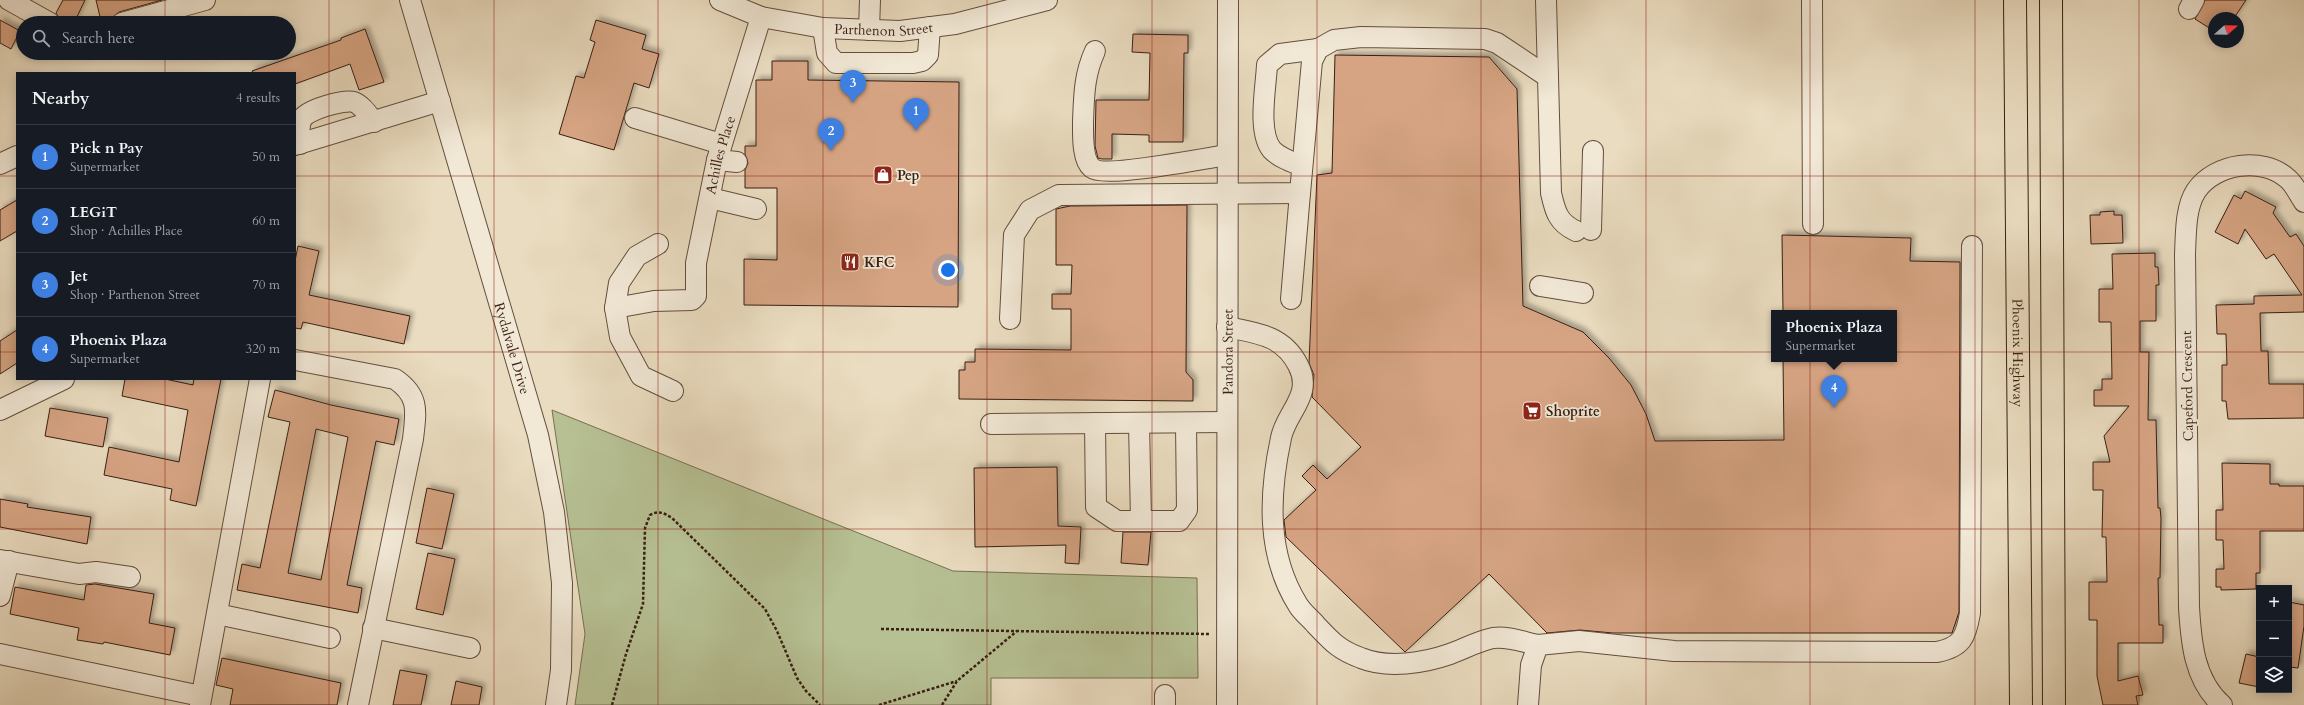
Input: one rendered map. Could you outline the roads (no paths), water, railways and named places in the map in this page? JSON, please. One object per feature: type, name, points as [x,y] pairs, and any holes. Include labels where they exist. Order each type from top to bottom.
[{"type":"main road","name":"Phoenix Highway","points":[[2015,0],[2021,705]]},
{"type":"main road","points":[[2051,0],[2054,705]]},
{"type":"street","points":[[9,0],[38,16]]},
{"type":"street","points":[[147,16],[205,0]]},
{"type":"street","name":"Rydalvale Drive","points":[[410,0],[538,435],[554,512],[562,583],[561,670],[556,705]]},
{"type":"street","name":"Parthenon Street","points":[[720,0],[760,17],[823,28],[900,31],[955,24],[1039,1]]},
{"type":"street","points":[[870,0],[870,30]]},
{"type":"street","name":"Pandora Street","points":[[1227,705],[1228,0]]},
{"type":"street","points":[[1546,0],[1552,193],[1554,208],[1559,220],[1567,227],[1583,230],[1593,151]]},
{"type":"street","points":[[1812,0],[1813,224]]},
{"type":"street","name":"Achilles Place","points":[[615,308],[654,301],[692,300],[696,296],[696,262],[719,152],[760,17]]},
{"type":"street","points":[[823,28],[828,53],[836,63],[913,63],[922,61],[928,55],[930,27]]},
{"type":"street","points":[[1302,166],[1281,157],[1267,142],[1264,127],[1267,65],[1280,54],[1318,49],[1334,40],[1361,37],[1485,39],[1497,43],[1548,76]]},
{"type":"street","points":[[1291,299],[1312,61],[1318,49]]},
{"type":"street","points":[[1095,51],[1087,67],[1084,91],[1083,129],[1086,160],[1092,168],[1104,172],[1138,169],[1228,155]]},
{"type":"street","points":[[374,122],[361,106],[354,102],[334,104],[307,113],[302,118],[298,144],[374,122],[440,101]]},
{"type":"street","points":[[635,118],[719,152],[737,162]]},
{"type":"street","points":[[0,164],[16,156]]},
{"type":"street","name":"Capeford Crescent","points":[[2222,705],[2215,699],[2199,671],[2191,644],[2189,614],[2185,254],[2188,214],[2196,192],[2209,178],[2224,169],[2246,165],[2269,168],[2289,179],[2304,202]]},
{"type":"street","points":[[1010,319],[1014,235],[1030,210],[1059,195],[1300,193]]},
{"type":"street","points":[[710,198],[756,209]]},
{"type":"street","points":[[658,244],[637,256],[619,283],[615,308],[620,337],[641,376],[673,391]]},
{"type":"street","points":[[1227,327],[1268,336],[1288,349],[1299,366],[1303,387],[1299,404],[1281,436],[1280,443],[1272,507],[1274,548],[1285,581],[1298,606],[1337,647],[1363,659],[1405,663],[1430,660],[1493,638],[1509,638],[1538,645],[1579,641],[1618,645],[1643,650],[1937,652],[1957,645],[1967,629],[1970,613],[1972,246]]},
{"type":"street","points":[[1540,286],[1583,294]]},
{"type":"street","points":[[296,360],[395,380],[406,387],[413,398],[416,414],[413,439],[358,705]]},
{"type":"street","points":[[0,410],[62,380]]},
{"type":"street","points":[[0,654],[200,700],[260,380]]},
{"type":"street","points":[[991,424],[1227,422]]},
{"type":"street","points":[[1094,423],[1096,507],[1117,522],[1179,521],[1187,510],[1186,423]]},
{"type":"street","points":[[1139,423],[1141,521]]},
{"type":"street","points":[[0,596],[5,561],[79,574],[96,572],[130,577]]},
{"type":"street","points":[[217,614],[330,638]]},
{"type":"street","points":[[373,628],[470,648]]},
{"type":"street","points":[[1528,705],[1531,665],[1538,645]]},
{"type":"place","name":"Jet","points":[[853,103]]},
{"type":"place","name":"Pick n Pay","points":[[916,131]]},
{"type":"place","name":"LEGiT","points":[[831,151]]},
{"type":"place","name":"Pep","points":[[883,175]]},
{"type":"place","name":"KFC","points":[[850,262]]},
{"type":"place","name":"Phoenix Plaza","points":[[1834,408]]},
{"type":"place","name":"Shoprite","points":[[1532,411]]}]
